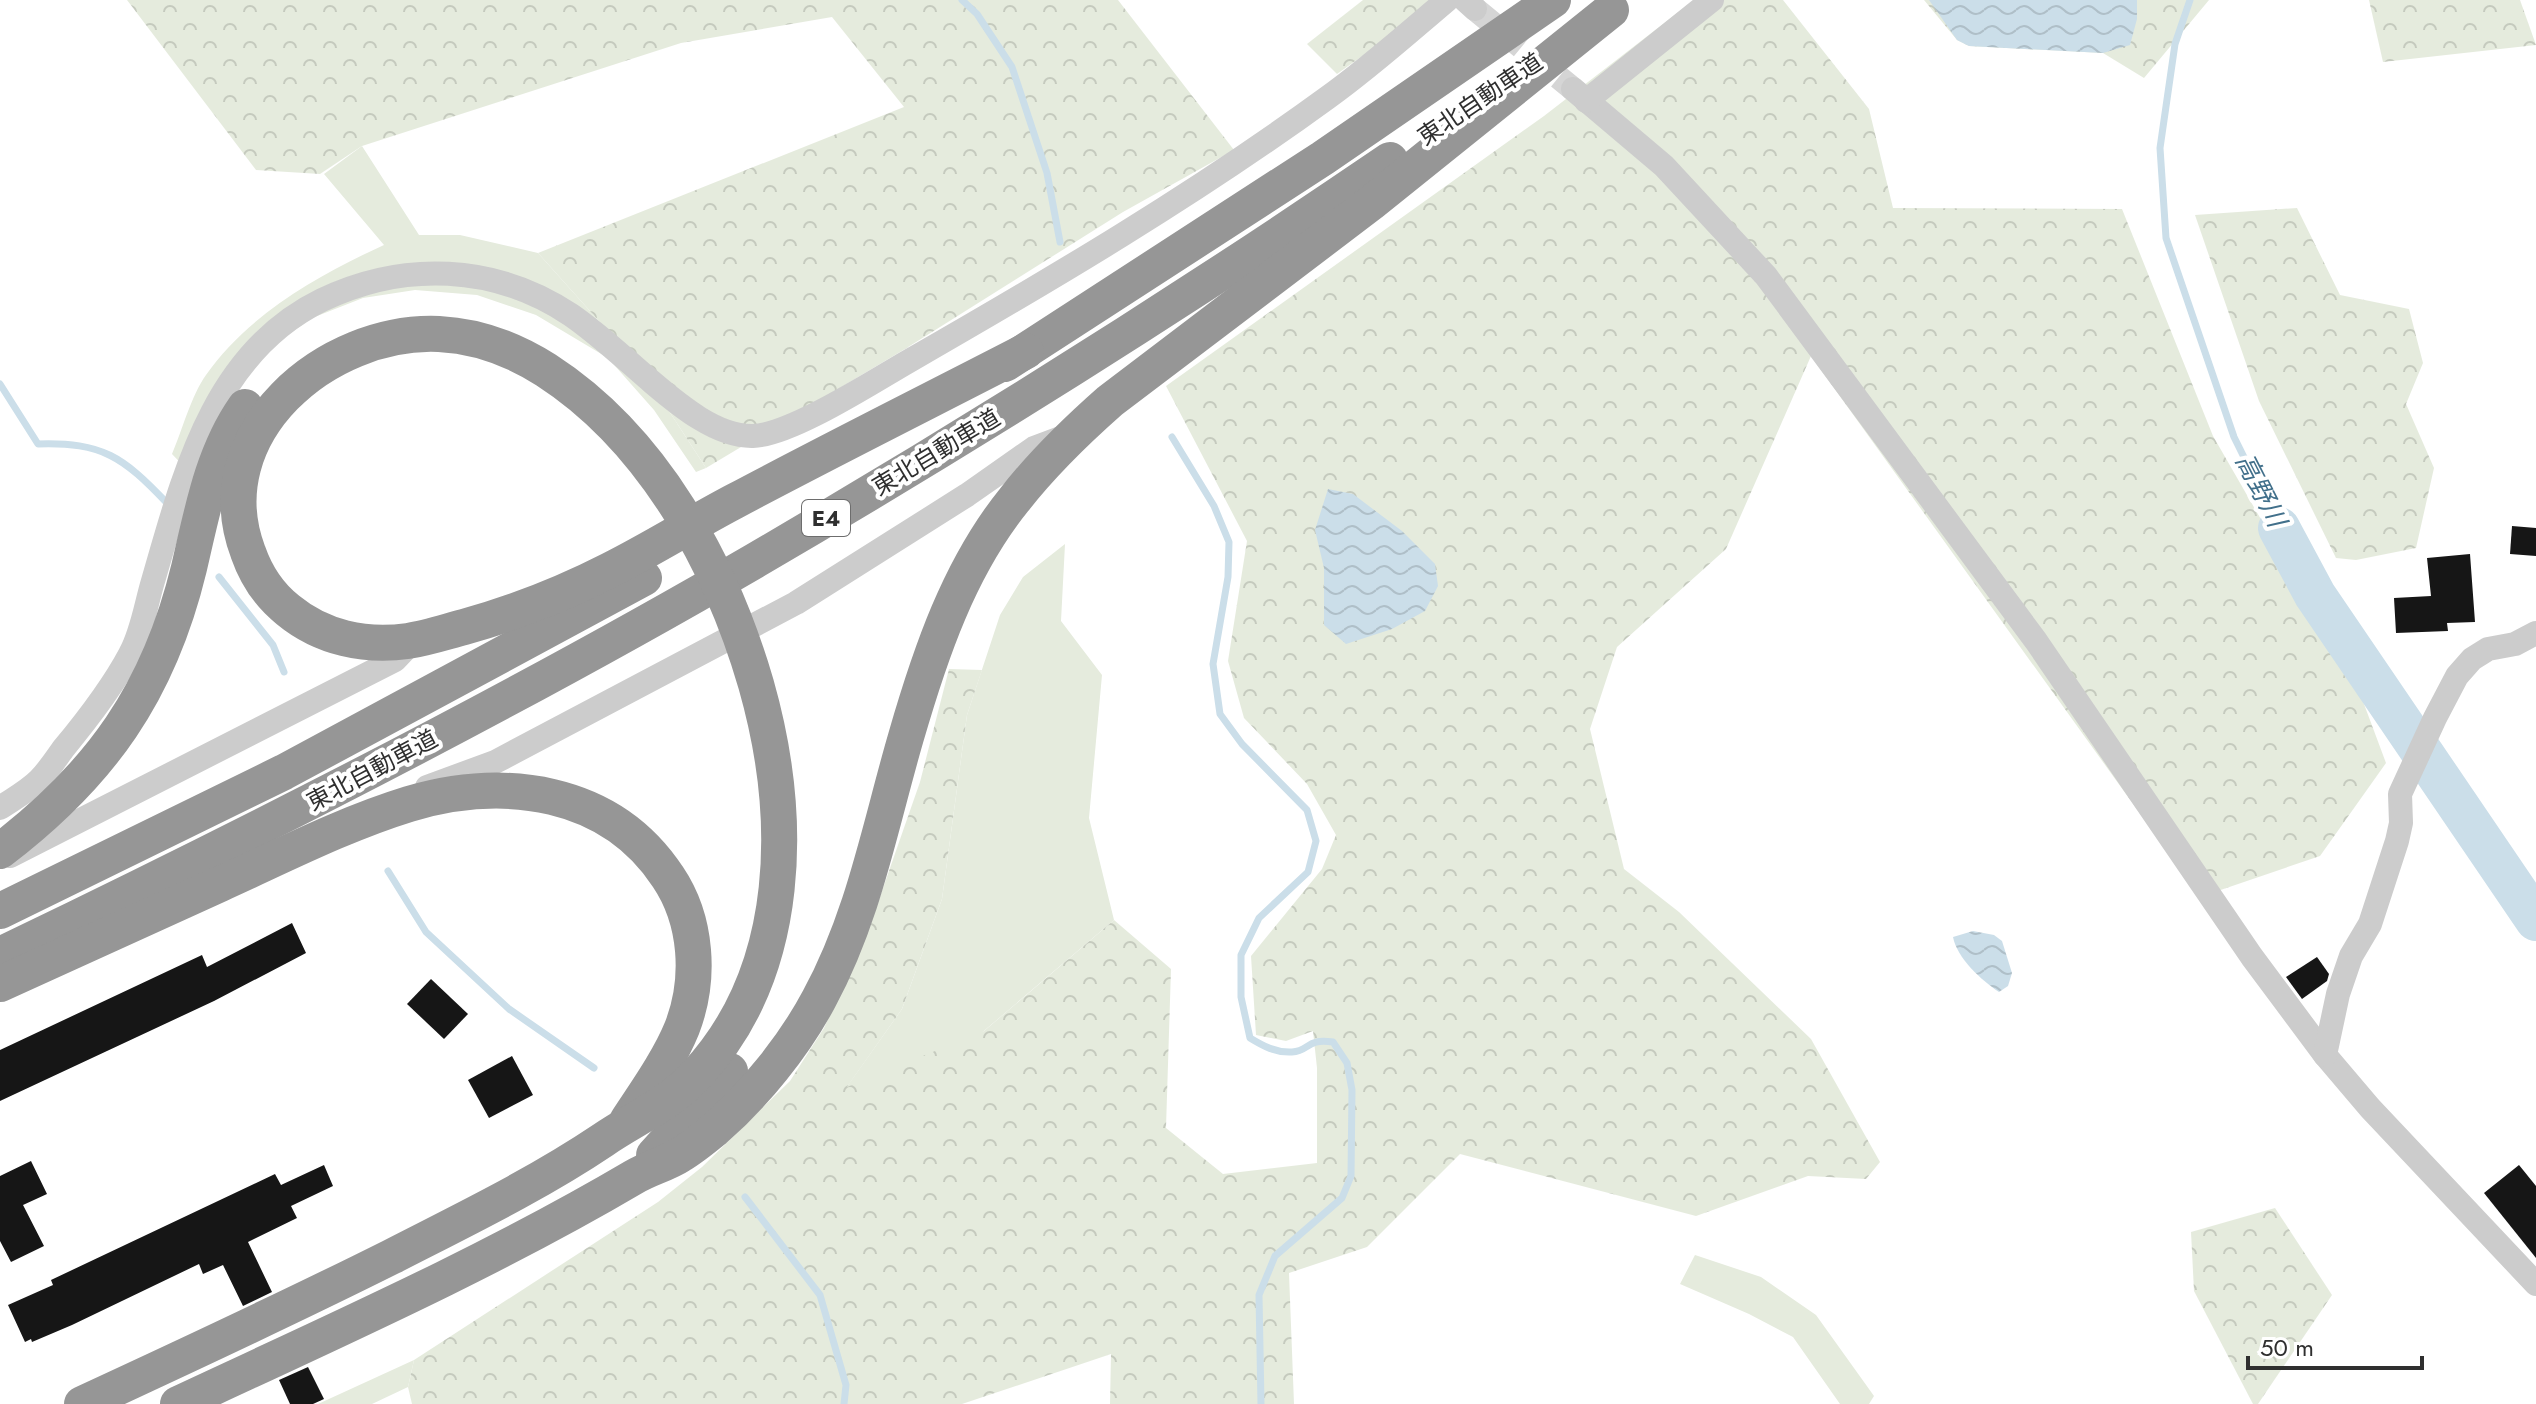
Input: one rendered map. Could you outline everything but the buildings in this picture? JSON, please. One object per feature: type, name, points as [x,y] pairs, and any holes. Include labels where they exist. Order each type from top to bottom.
[{"type":"highway","name":"東北自動車道","points":[[0,911],[284,772],[740,524],[1026,351],[1377,123],[1553,0]]},
{"type":"highway","name":"東北自動車道","points":[[0,955],[300,808],[755,560],[1048,384],[1353,185],[1618,5]]},
{"type":"highway","points":[[178,1404],[527,1239],[638,1175],[681,1155],[715,1129],[767,1073],[818,1001],[855,920],[931,656],[965,576],[1012,501],[1072,434],[1154,365],[1371,203],[1618,5]]},
{"type":"highway","points":[[0,851],[70,792],[108,747],[135,708],[159,663],[175,617],[210,483],[235,421],[275,372],[328,334],[374,317],[429,310],[496,320],[554,346],[612,392],[652,436],[684,498],[736,571],[759,655],[795,743],[801,790],[803,863],[793,936],[769,1006],[735,1064],[638,1175]]},
{"type":"highway","points":[[684,498],[589,402],[532,361],[501,346],[468,337],[434,334],[367,343],[335,357],[296,386],[278,402],[247,453],[239,480],[237,508],[242,536],[252,564],[267,590],[289,612],[319,630],[351,641],[382,643],[414,640],[484,621],[544,600],[610,570],[728,504],[1026,351]]},
{"type":"highway","points":[[82,1404],[264,1320],[496,1204],[624,1126],[663,1106],[696,1075],[736,1021],[763,958],[777,891],[781,855],[780,814],[759,655]]},
{"type":"highway","points":[[0,984],[311,842],[411,804],[489,791],[529,792],[563,799],[597,812],[629,831],[659,864],[685,912],[694,966],[691,996],[682,1028],[624,1126]]},
{"type":"street","points":[[0,808],[38,781],[86,721],[132,651],[181,485],[215,402],[264,342],[291,318],[319,302],[391,275],[460,274],[508,285],[567,313],[690,414],[747,436],[772,434],[858,391],[1129,232],[1328,97],[1447,0]]},
{"type":"street","points":[[1712,0],[1580,95],[1664,166],[1766,276],[2036,641],[2252,957],[2325,1055],[2370,1108],[2536,1284]]},
{"type":"street","points":[[411,804],[415,792],[495,762],[796,603],[967,495],[1034,448],[1072,434]]},
{"type":"street","points":[[2325,1055],[2338,994],[2351,956],[2370,924],[2397,841],[2401,823],[2400,794],[2435,718],[2457,676],[2472,659],[2488,649],[2515,644],[2536,633]]},
{"type":"street","points":[[0,859],[18,854],[395,660],[414,640]]},
{"type":"green space","points":[[127,0],[1118,0],[1234,150],[1123,212],[905,349],[706,468],[641,368],[538,253],[904,107],[832,17],[681,43],[362,146],[320,174],[256,170]]},
{"type":"green space","points":[[1363,0],[1441,0],[1337,74],[1307,44]]},
{"type":"green space","points":[[1694,0],[1783,0],[1869,109],[1893,208],[2122,209],[2213,436],[2358,688],[2386,763],[2320,856],[2200,897],[1811,356],[1726,549],[1617,647],[1590,729],[1624,869],[1679,912],[1811,1039],[1880,1162],[1866,1179],[1808,1176],[1696,1216],[1460,1154],[1367,1247],[1289,1273],[1294,1404],[1110,1404],[1111,1354],[962,1404],[412,1404],[408,1387],[414,1360],[658,1202],[702,1167],[790,1081],[824,1028],[868,931],[920,782],[949,669],[982,670],[967,715],[942,899],[902,1009],[847,1087],[984,1031],[1114,920],[1171,969],[1166,1128],[1223,1174],[1317,1163],[1317,1068],[1313,1031],[1286,1041],[1256,1035],[1251,956],[1322,869],[1336,835],[1307,784],[1244,718],[1228,661],[1247,541],[1166,386],[1544,116]]},
{"type":"green space","points":[[1924,0],[2209,0],[2144,78],[2103,53],[1969,46],[1957,40]]},
{"type":"green space","points":[[2369,0],[2520,0],[2536,45],[2383,62]]},
{"type":"green space","points":[[362,146],[419,235],[460,235],[538,253],[641,368],[706,468],[696,472],[654,410],[608,358],[536,315],[477,295],[415,290],[363,298],[312,318],[272,346],[230,395],[191,474],[172,454],[196,393],[223,353],[263,315],[286,299],[310,283],[384,245],[324,174]]},
{"type":"green space","points":[[2297,208],[2340,295],[2409,309],[2423,363],[2406,404],[2434,468],[2416,548],[2356,560],[2336,558],[2259,401],[2195,215]]},
{"type":"green space","points":[[1065,544],[1061,621],[1102,675],[1089,818],[1114,920],[978,1036],[846,1088],[902,1009],[942,899],[967,715],[1000,615],[1023,577]]},
{"type":"green space","points":[[2275,1208],[2332,1295],[2258,1404],[2253,1404],[2194,1291],[2191,1232]]},
{"type":"green space","points":[[1695,1255],[1761,1277],[1816,1315],[1874,1396],[1869,1404],[1840,1404],[1793,1337],[1680,1284]]},
{"type":"green space","points":[[414,1360],[408,1387],[372,1404],[318,1404]]},
{"type":"water","points":[[1929,0],[2137,0],[2137,19],[2130,45],[2103,53],[1969,46],[1957,40]]},
{"type":"water","points":[[1328,489],[1353,494],[1402,531],[1435,564],[1438,586],[1425,611],[1392,629],[1346,644],[1324,625],[1324,568],[1315,530]]},
{"type":"water","points":[[1973,931],[1994,935],[2002,941],[2012,973],[2008,986],[1999,992],[1971,968],[1955,945],[1953,937]]},
{"type":"waterway","points":[[962,0],[977,14],[1012,67],[1047,173],[1060,242]]},
{"type":"waterway","name":"高野川","points":[[2190,0],[2175,44],[2160,148],[2166,238],[2234,437],[2279,528]]},
{"type":"waterway","points":[[0,384],[38,444],[79,446],[110,456],[137,474],[167,503]]},
{"type":"waterway","points":[[1172,437],[1214,506],[1229,542],[1228,577],[1213,664],[1220,714],[1242,744],[1307,810],[1316,841],[1308,872],[1259,918],[1241,955],[1241,997],[1250,1038],[1286,1052],[1298,1051],[1313,1043],[1333,1042],[1347,1063],[1352,1090],[1351,1176],[1342,1198],[1275,1256],[1259,1295],[1261,1404]]},
{"type":"waterway","name":"高野川","points":[[2279,528],[2315,595],[2536,920]]},
{"type":"waterway","points":[[219,577],[273,645],[284,672]]},
{"type":"waterway","points":[[388,871],[426,932],[509,1009],[594,1068]]},
{"type":"waterway","points":[[745,1197],[820,1295],[846,1385],[844,1404]]},
{"type":"tunnel","points":[[1475,9],[1573,89]]}]
